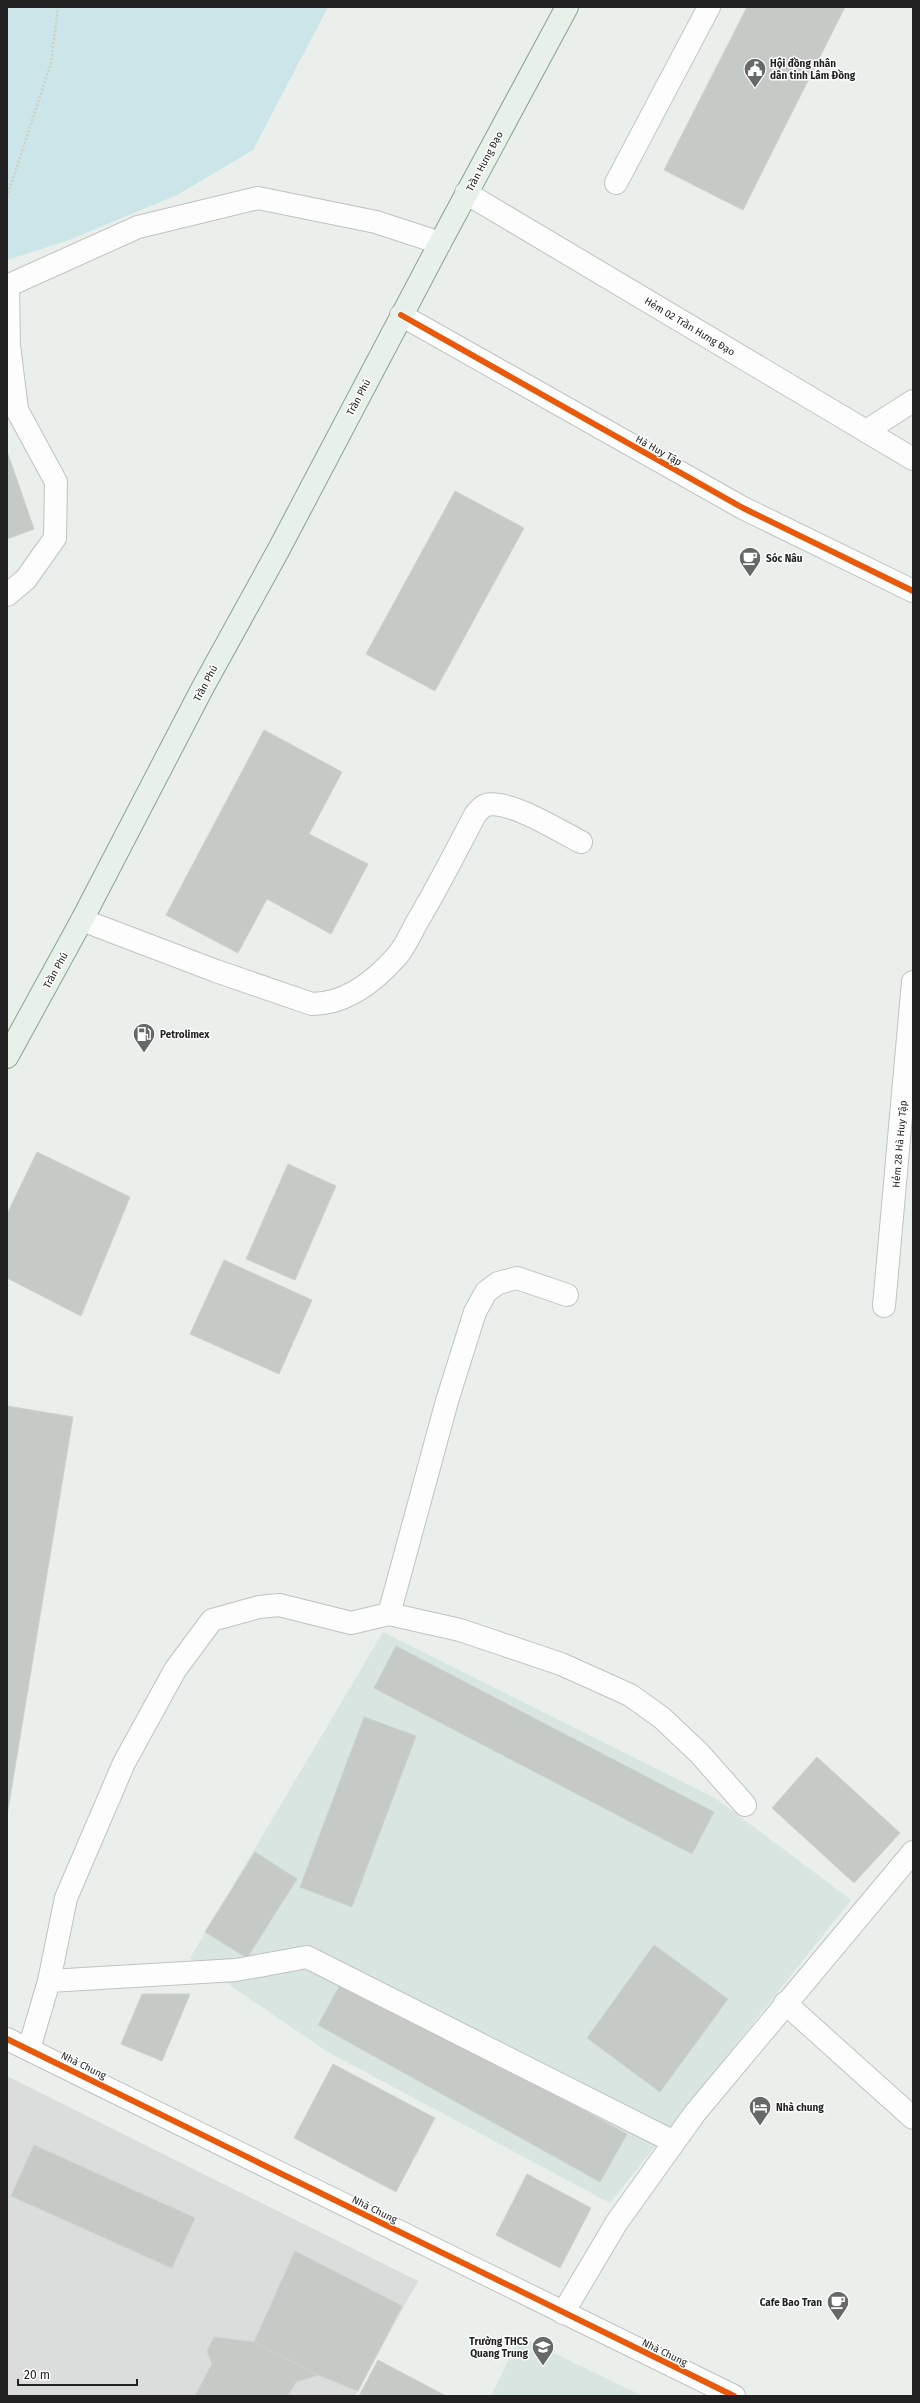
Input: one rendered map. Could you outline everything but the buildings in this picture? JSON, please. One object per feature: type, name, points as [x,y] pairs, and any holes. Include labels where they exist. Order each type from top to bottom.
[{"type":"main road","name":"Trần Hưng Đạo","points":[[401,315],[567,7]]},
{"type":"main road","name":"Trần Phú","points":[[8,1057],[82,920],[203,687],[279,549],[401,315]]},
{"type":"street","points":[[616,183],[709,7]]},
{"type":"street","name":"Hẻm 02 Trần Hưng Đạo","points":[[466,193],[913,459]]},
{"type":"street","points":[[7,595],[26,579],[55,538],[56,482],[17,410],[9,345],[7,285],[138,227],[258,198],[376,222],[440,243]]},
{"type":"street","name":"Hà Huy Tập","points":[[401,315],[743,508],[913,591]]},
{"type":"street","points":[[866,431],[913,401]]},
{"type":"street","points":[[82,920],[238,979],[312,1004],[327,1004],[345,998],[364,986],[398,955],[434,893],[475,815],[481,808],[487,805],[506,805],[581,842]]},
{"type":"street","name":"Hẻm 28 Hà Huy Tập","points":[[884,1306],[913,982]]},
{"type":"street","points":[[389,1614],[447,1401],[475,1312],[486,1292],[498,1282],[517,1278],[567,1295]]},
{"type":"street","points":[[29,2049],[49,1981],[66,1898],[124,1764],[175,1670],[212,1620],[259,1607],[279,1605],[351,1623],[389,1614],[467,1632],[561,1664],[630,1695],[662,1718],[700,1754],[745,1805]]},
{"type":"street","points":[[563,2313],[617,2222],[695,2113],[785,2003],[913,1852]]},
{"type":"street","points":[[49,1981],[236,1970],[307,1957],[674,2142]]},
{"type":"street","points":[[785,2003],[913,2118]]},
{"type":"street","name":"Nhà Chung","points":[[7,2039],[734,2396]]},
{"type":"path","points":[[7,197],[51,64],[58,7]]},
{"type":"shaded area","points":[[7,7],[328,7],[253,150],[177,195],[69,240],[7,260]]},
{"type":"shaded area","points":[[383,1632],[715,1798],[851,1900],[610,2203],[328,2052],[190,1958]]},
{"type":"shaded area","points":[[7,2076],[418,2281],[355,2396],[7,2396]]},
{"type":"shaded area","name":"Trường THCS Quang Trung","points":[[520,2337],[643,2396],[491,2396]]},
{"type":"cycle path","points":[[401,315],[743,508],[913,591]]},
{"type":"cycle path","points":[[7,2039],[734,2396]]},
{"type":"place","name":"Hội đồng nhân dân tỉnh Lâm Đồng","points":[[755,88]]},
{"type":"place","name":"Sóc Nâu","points":[[750,578]]},
{"type":"place","name":"Petrolimex","points":[[144,1054]]},
{"type":"place","name":"Nhà chung","points":[[760,2126]]},
{"type":"place","name":"Cafe Bao Tran","points":[[838,2322]]},
{"type":"place","name":"Trường THCS Quang Trung","points":[[543,2366]]}]
